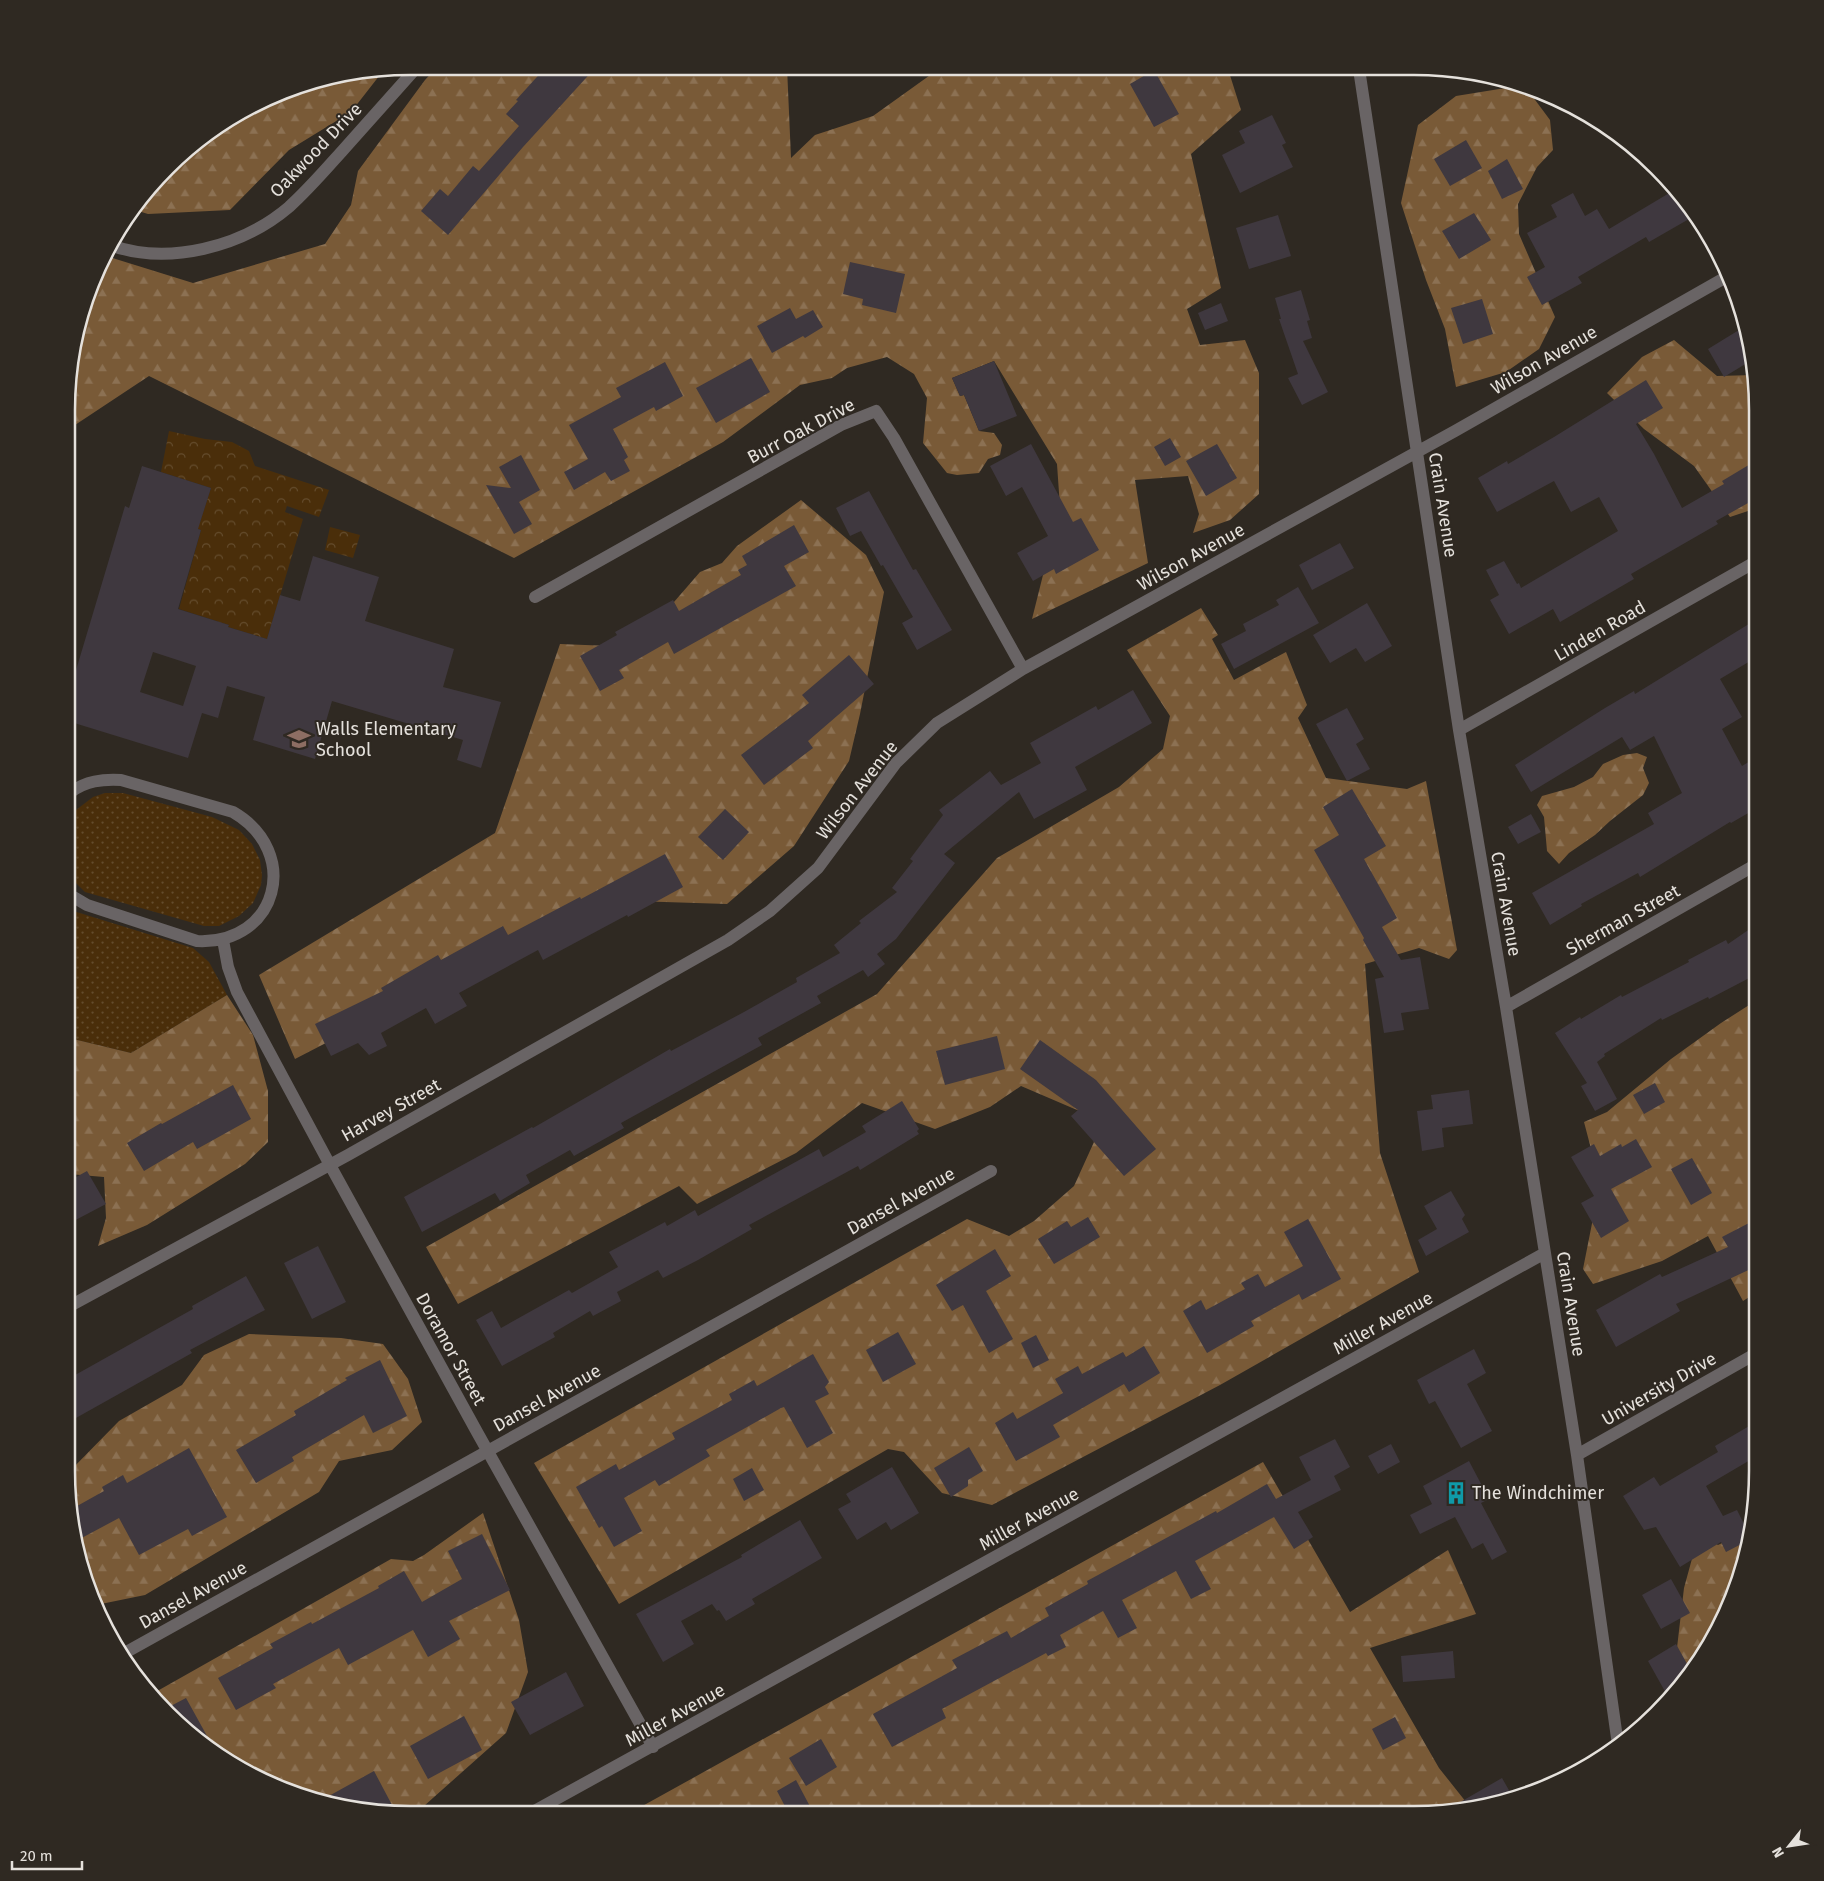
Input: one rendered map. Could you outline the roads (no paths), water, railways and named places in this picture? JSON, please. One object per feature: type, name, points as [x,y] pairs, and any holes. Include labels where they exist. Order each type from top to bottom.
[{"type":"street","name":"Oakwood Drive","points":[[118,247],[143,252],[172,253],[194,250],[224,242],[264,224],[288,207],[314,182],[410,75]]},
{"type":"street","name":"Crain Avenue","points":[[1360,75],[1459,730],[1506,1007],[1577,1454],[1617,1738]]},
{"type":"street","name":"Wilson Avenue","points":[[728,940],[770,911],[818,868],[896,763],[937,723],[1023,669],[1723,279]]},
{"type":"street","name":"Burr Oak Drive","points":[[536,597],[841,425],[876,411],[894,438],[1023,669]]},
{"type":"street","name":"Linden Road","points":[[1459,730],[1749,566]]},
{"type":"street","points":[[75,788],[91,781],[121,780],[233,812],[256,829],[265,841],[274,869],[270,898],[256,920],[236,935],[210,942],[197,941],[87,905],[75,898]]},
{"type":"street","name":"Sherman Street","points":[[1506,1007],[1749,869]]},
{"type":"street","name":"Doramor Street","points":[[223,940],[228,967],[237,992],[488,1452],[653,1747]]},
{"type":"street","name":"Harvey Street","points":[[75,1303],[330,1165],[728,940]]},
{"type":"street","name":"Dansel Avenue","points":[[128,1651],[991,1171]]},
{"type":"street","name":"Miller Avenue","points":[[544,1806],[1545,1253]]},
{"type":"street","name":"University Drive","points":[[1577,1454],[1749,1357]]},
{"type":"place","name":"Walls Elementary School","points":[[299,739]]},
{"type":"place","name":"The Windchimer","points":[[1456,1493]]}]
